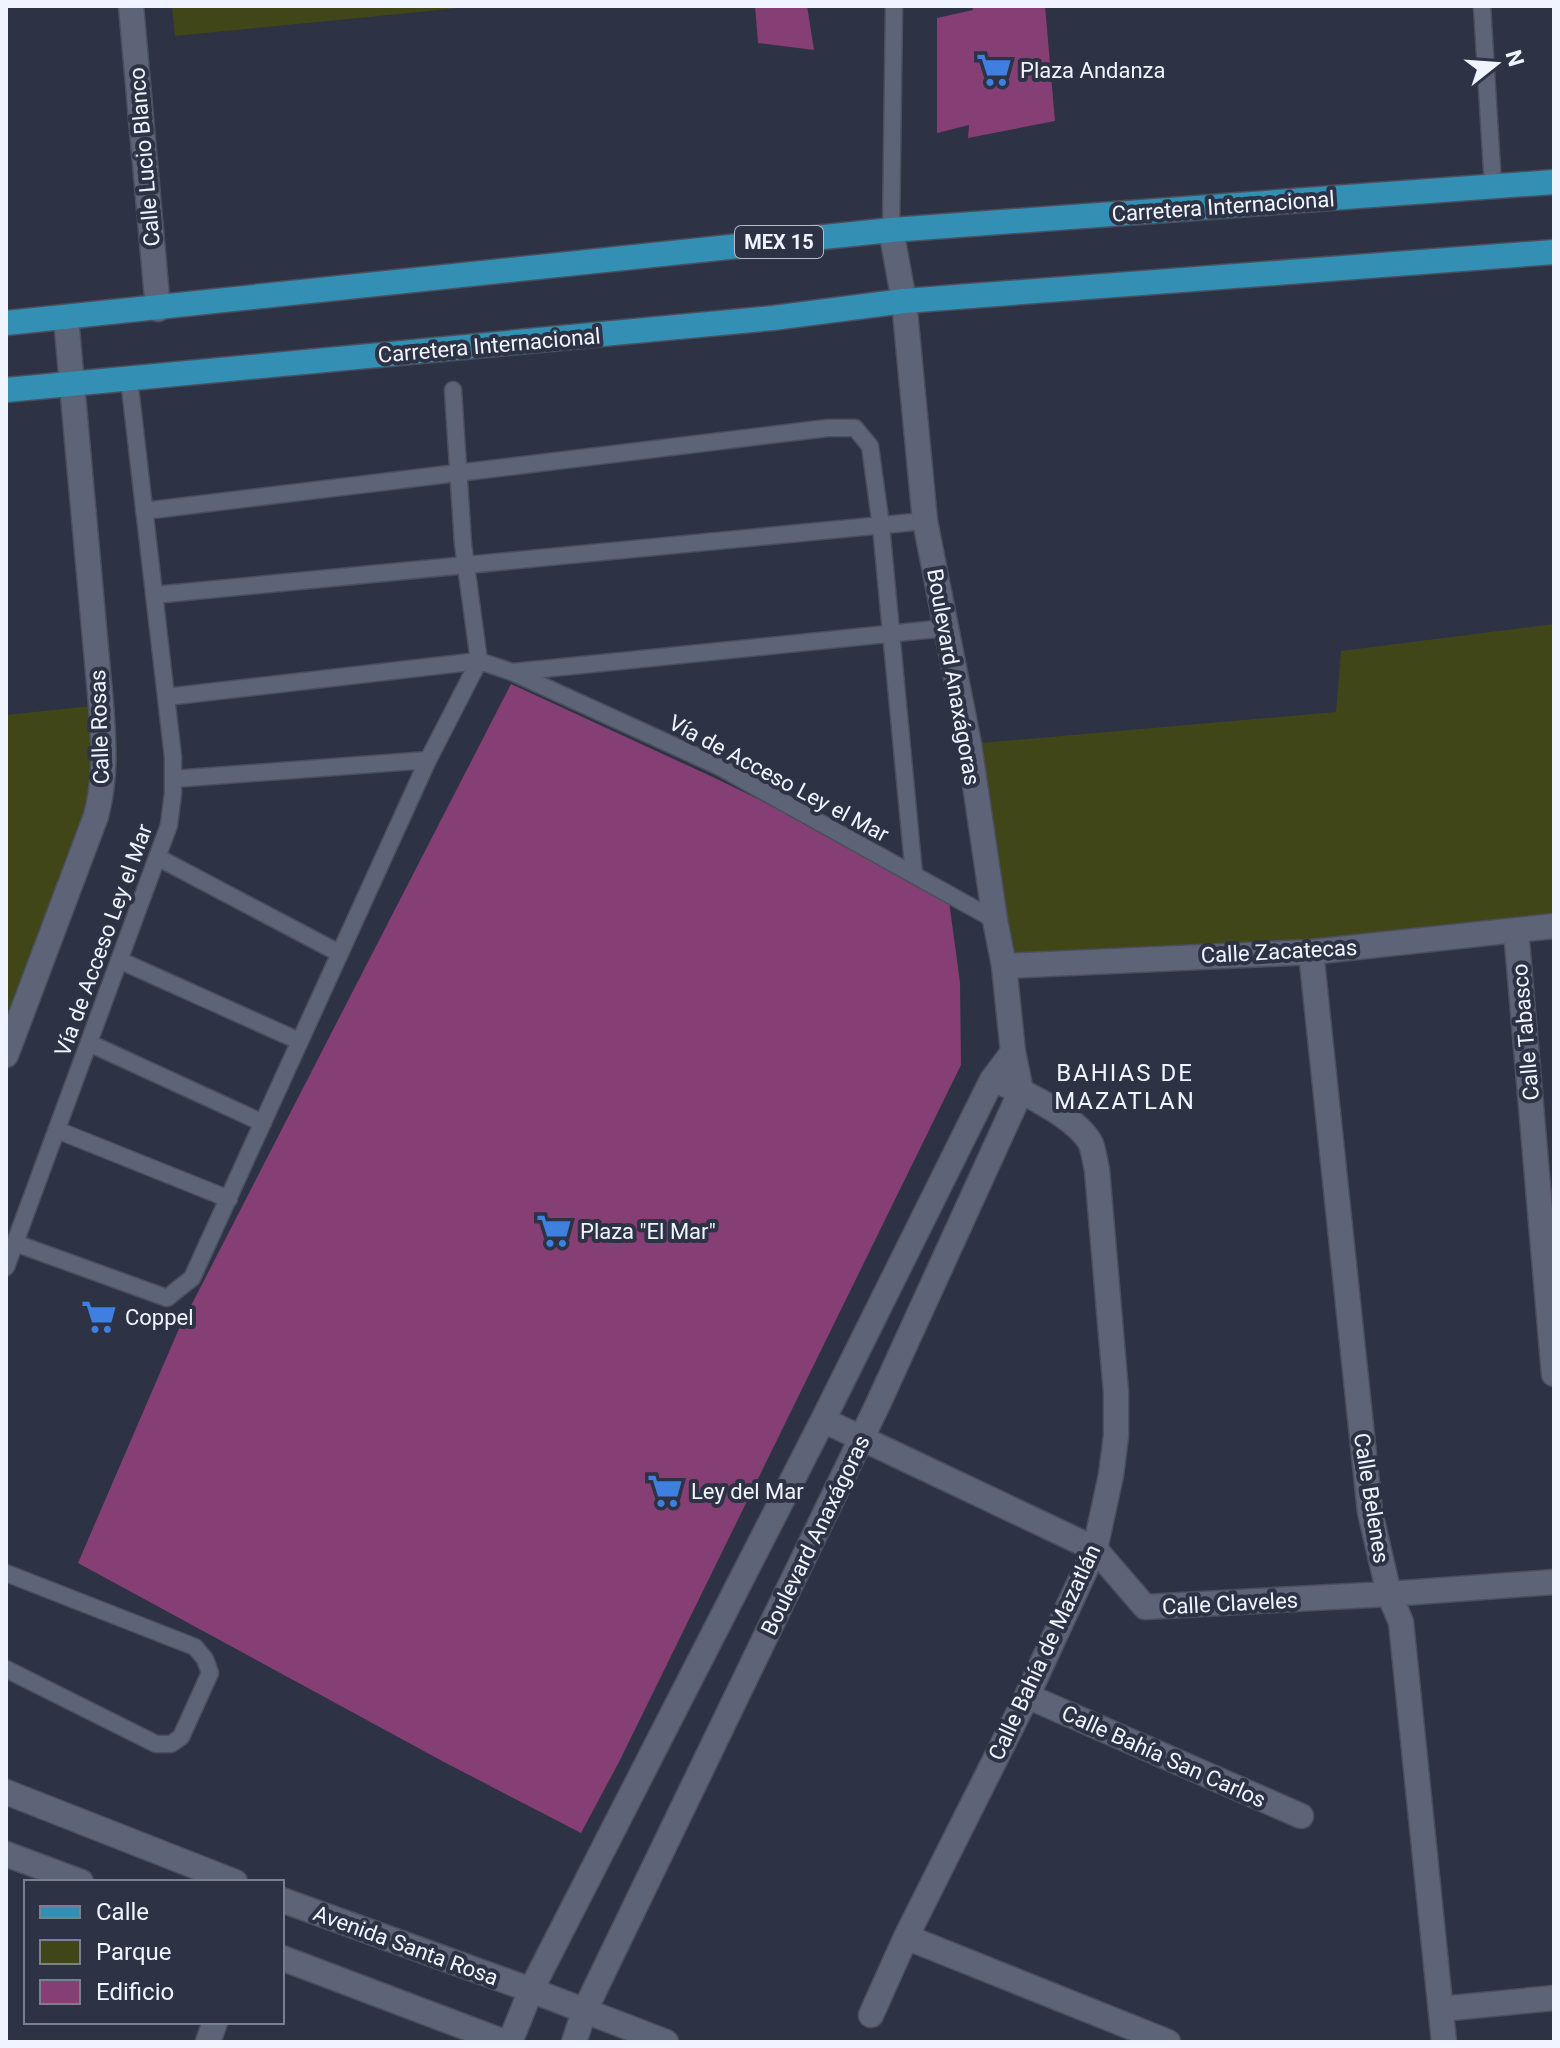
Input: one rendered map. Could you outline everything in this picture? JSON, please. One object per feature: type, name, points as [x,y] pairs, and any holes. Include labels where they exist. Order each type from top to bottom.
[{"type":"main road","name":"Carretera Internacional","points":[[6,323],[891,230],[1554,182]]},
{"type":"main road","name":"Carretera Internacional","points":[[6,390],[773,318],[904,301],[1554,252]]},
{"type":"street","name":"Calle Lucio Blanco","points":[[131,6],[158,309]]},
{"type":"street","points":[[891,230],[904,301]]},
{"type":"street","name":"Boulevard Anaxágoras","points":[[584,2012],[861,1439],[1021,1091],[969,744],[925,521],[904,301]]},
{"type":"street","points":[[66,318],[73,383]]},
{"type":"street","name":"Calle Rosas","points":[[6,1055],[104,788],[103,730],[73,383]]},
{"type":"street","name":"Calle Zacatecas","points":[[1004,966],[1311,952],[1554,926]]},
{"type":"street","name":"Calle Tabasco","points":[[1516,930],[1554,1374]]},
{"type":"street","name":"Calle Belenes","points":[[1311,952],[1370,1512],[1389,1594],[1401,1622],[1444,2042]]},
{"type":"street","name":"Boulevard Anaxágoras","points":[[531,1990],[823,1420],[992,1080],[1013,1052]]},
{"type":"street","name":"Calle Bahía de Mazatlán","points":[[871,2015],[1095,1549],[1111,1475],[1116,1436],[1116,1392],[1097,1170],[1091,1145],[1077,1125],[1021,1091],[992,1080]]},
{"type":"street","name":"Calle Claveles","points":[[823,1420],[1095,1549],[1145,1607],[1554,1582]]},
{"type":"street","name":"Calle Bahía San Carlos","points":[[1027,1696],[1301,1816]]},
{"type":"street","points":[[6,1792],[230,1880]]},
{"type":"street","points":[[6,1854],[76,1880]]},
{"type":"street","name":"Avenida Santa Rosa","points":[[284,1901],[666,2042]]},
{"type":"street","points":[[906,1937],[1168,2042]]},
{"type":"street","points":[[284,1959],[507,2042],[531,1990]]},
{"type":"street","points":[[1441,2009],[1554,1998]]},
{"type":"street","points":[[574,2042],[584,2012]]},
{"type":"lane","points":[[891,230],[894,6]]},
{"type":"lane","points":[[1482,6],[1493,186]]},
{"type":"lane","name":"Vía de Acceso Ley el Mar","points":[[6,1267],[169,825],[173,779],[166,697],[129,379]]},
{"type":"lane","points":[[15,1243],[167,1298],[192,1278],[428,760],[479,661],[463,544],[453,390]]},
{"type":"lane","points":[[144,511],[828,428],[855,428],[870,446],[881,526],[914,875]]},
{"type":"lane","points":[[154,595],[925,521]]},
{"type":"lane","points":[[512,672],[946,628]]},
{"type":"lane","points":[[166,697],[479,661]]},
{"type":"lane","name":"Vía de Acceso Ley el Mar","points":[[479,661],[512,672],[718,766],[995,920]]},
{"type":"lane","points":[[173,779],[428,760]]},
{"type":"lane","points":[[157,857],[339,953]]},
{"type":"lane","points":[[119,960],[299,1041]]},
{"type":"lane","points":[[89,1043],[263,1123]]},
{"type":"lane","points":[[57,1130],[229,1199]]},
{"type":"lane","points":[[6,1573],[195,1647],[205,1659],[210,1673],[181,1737],[171,1744],[156,1744],[6,1669]]},
{"type":"green space","points":[[172,6],[479,6],[175,36]]},
{"type":"green space","points":[[1554,624],[1554,927],[1004,966],[969,744],[1336,712],[1341,651]]},
{"type":"green space","points":[[101,705],[105,755],[6,1055],[6,715]]},
{"type":"building","points":[[755,6],[807,6],[814,50],[758,43]]},
{"type":"building","name":"Plaza Andanza","points":[[972,6],[1045,6],[1055,121],[968,138],[969,125],[937,133],[937,18],[973,10]]},
{"type":"building","name":"Plaza \"El Mar\"","points":[[511,684],[914,875],[949,901],[960,983],[961,1065],[620,1760],[581,1833],[78,1563],[178,1331]]},
{"type":"place","name":"Plaza Andanza","points":[[994,70]]},
{"type":"place","name":"Plaza \"El Mar\"","points":[[554,1231]]},
{"type":"place","name":"Coppel","points":[[99,1317]]},
{"type":"place","name":"Ley del Mar","points":[[665,1491]]},
{"type":"district","name":"BAHIAS DE MAZATLAN","points":[[1125,1087]]}]
